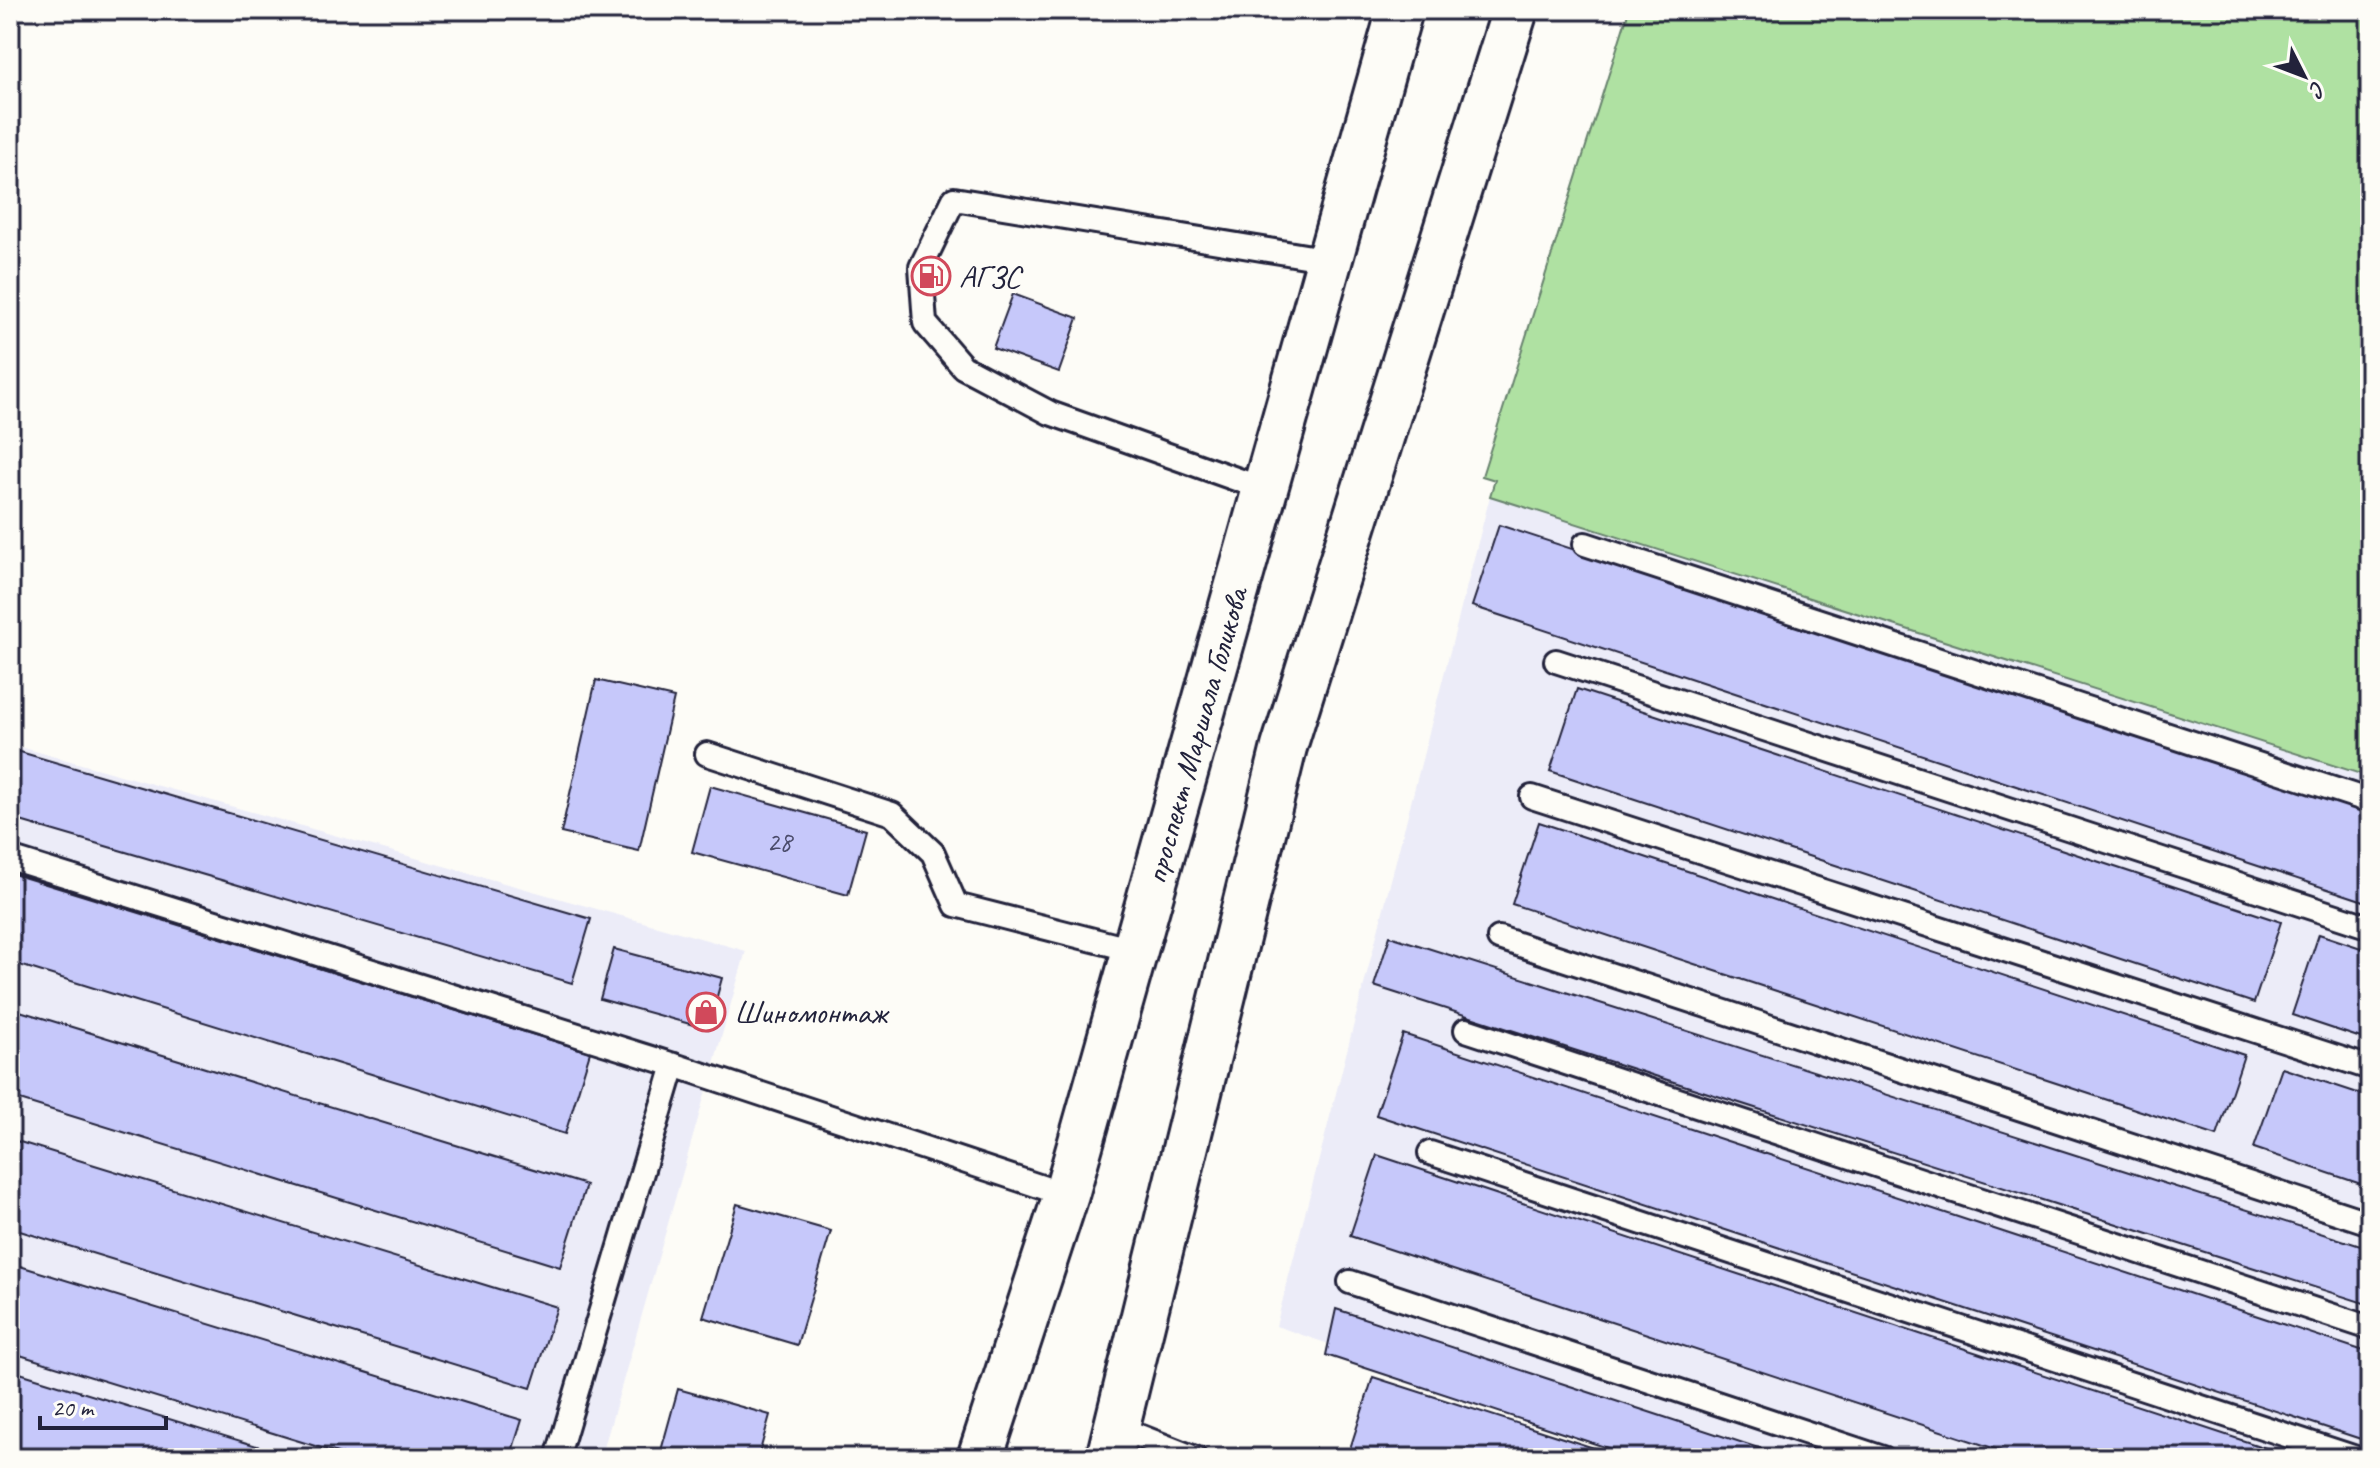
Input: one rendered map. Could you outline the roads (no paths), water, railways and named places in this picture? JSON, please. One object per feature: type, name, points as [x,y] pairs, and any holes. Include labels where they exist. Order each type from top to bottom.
[{"type":"main road","name":"проспект Маршала Голикова","points":[[980,1458],[1066,1195],[1400,10]]},
{"type":"main road","points":[[1114,1443],[1284,747],[1515,10]]},
{"type":"lane","points":[[1264,489],[1050,413],[963,367],[925,323],[921,267],[954,199],[1330,260]]},
{"type":"lane","points":[[1585,544],[2370,801]]},
{"type":"lane","points":[[1556,661],[2370,927]]},
{"type":"lane","points":[[707,754],[892,814],[933,853],[956,905],[1133,950]]},
{"type":"lane","points":[[1532,797],[2370,1068]]},
{"type":"lane","points":[[10,858],[674,1065],[1066,1195]]},
{"type":"lane","points":[[1499,938],[2370,1223]]},
{"type":"lane","points":[[1466,1030],[2370,1328]]},
{"type":"lane","points":[[557,1458],[674,1065]]},
{"type":"lane","points":[[1430,1153],[2356,1458]]},
{"type":"lane","points":[[1350,1282],[1883,1458]]},
{"type":"lane","points":[[1114,1443],[1195,1458]]},
{"type":"place","name":"АГЗС","points":[[931,276]]},
{"type":"place","name":"Шиномонтаж","points":[[706,1012]]}]
